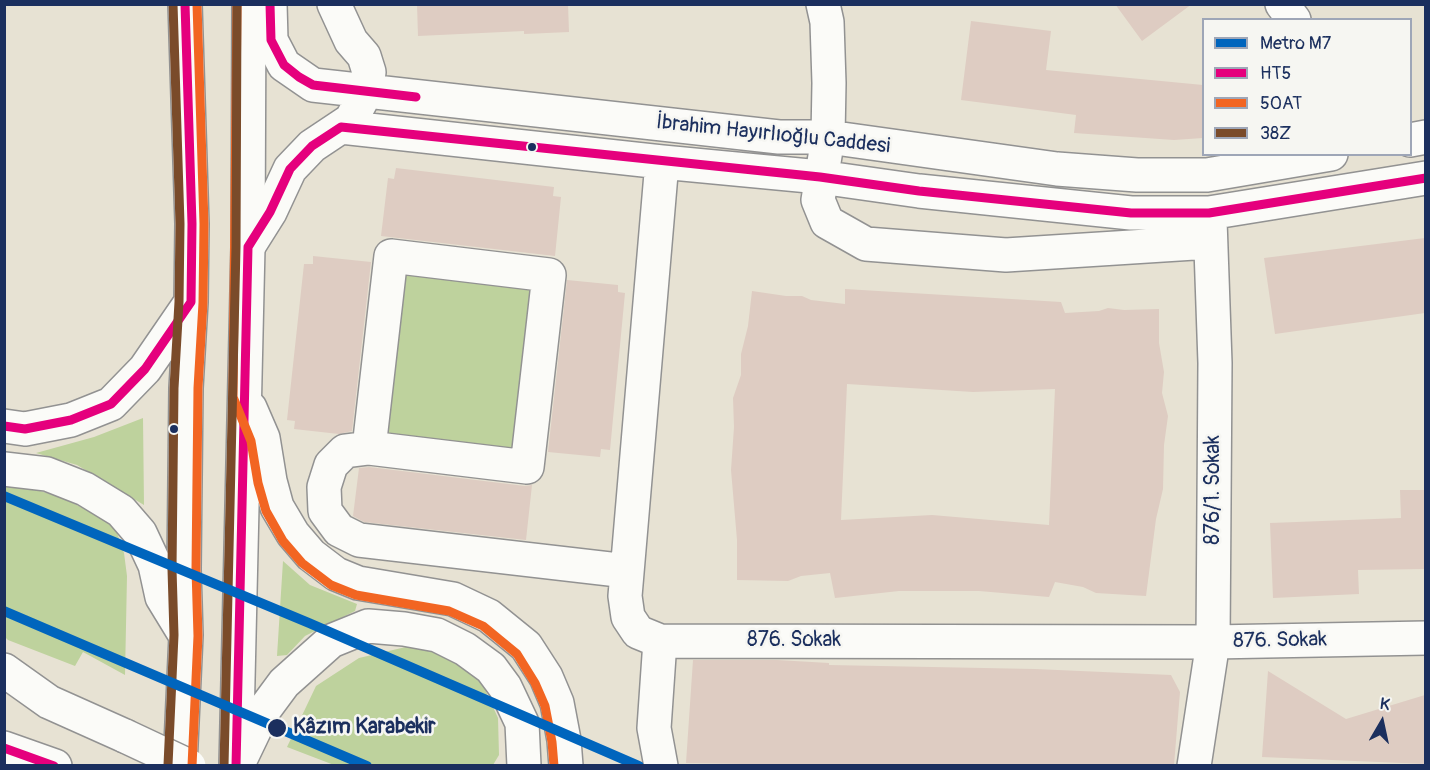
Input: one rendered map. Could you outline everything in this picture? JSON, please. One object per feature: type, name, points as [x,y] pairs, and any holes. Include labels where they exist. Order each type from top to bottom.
[{"type":"street","points":[[180,765],[186,635],[184,569],[186,388],[191,302],[192,224],[185,4]]},
{"type":"street","points":[[236,765],[248,247],[249,4]]},
{"type":"street","name":"İbrahim Hayırlıoğlu Caddesi","points":[[270,4],[271,40],[284,65],[313,85],[779,137],[828,137],[1057,169],[1137,175],[1207,175],[1319,156]]},
{"type":"street","points":[[248,247],[270,212],[290,168],[312,146],[351,120],[366,92],[369,72],[364,56],[351,41],[334,4]]},
{"type":"street","points":[[823,4],[827,32],[828,137],[818,200],[827,222],[866,244],[1006,255],[1210,227]]},
{"type":"street","points":[[1282,4],[1292,18]]},
{"type":"street","points":[[593,155],[596,117]]},
{"type":"street","name":"İbrahim Hayırlıoğlu Caddesi","points":[[341,128],[820,177],[919,191],[1131,213],[1210,227],[1425,178]]},
{"type":"street","name":"876. Sokak","points":[[662,162],[625,596],[628,617],[638,632],[660,641],[1213,642],[1425,638]]},
{"type":"street","name":"876/1. Sokak","points":[[1194,765],[1213,642],[1215,363],[1207,175]]},
{"type":"street","points":[[369,448],[391,256],[549,274],[527,467],[369,448],[345,451],[331,465],[324,487],[325,511],[339,530],[359,540],[627,571]]},
{"type":"street","points":[[4,426],[25,429],[71,420],[111,404],[145,369],[191,302]]},
{"type":"street","points":[[245,396],[263,438],[277,507],[293,534],[311,555],[336,574],[358,583],[453,599],[489,616],[526,646],[546,677],[557,703],[566,765]]},
{"type":"street","points":[[4,469],[47,474],[85,489],[121,511],[140,533],[155,565],[162,597],[186,635]]},
{"type":"street","points":[[236,765],[264,710],[284,683],[331,641],[368,626],[437,635],[465,649],[491,668],[505,687],[522,723],[524,765]]},
{"type":"street","points":[[660,641],[654,728],[661,765]]},
{"type":"street","points":[[4,670],[49,702]]},
{"type":"street","points":[[4,686],[49,702],[189,765]]},
{"type":"street","points":[[4,748],[55,765]]},
{"type":"green space","points":[[403,271],[537,287],[516,453],[383,436]]},
{"type":"green space","points":[[143,418],[144,505],[77,465],[36,453],[94,437]]},
{"type":"green space","points":[[5,482],[63,498],[114,524],[124,553],[127,576],[125,675],[83,652],[75,666],[5,637]]},
{"type":"green space","points":[[283,561],[310,585],[357,604],[355,611],[305,636],[287,655],[277,656]]},
{"type":"green space","points":[[410,646],[451,653],[479,676],[498,718],[499,755],[493,765],[334,765],[287,747],[316,686],[359,658]]},
{"type":"building","points":[[417,4],[568,4],[569,32],[524,34],[524,31],[418,36]]},
{"type":"building","points":[[1115,4],[1192,4],[1142,41]]},
{"type":"building","points":[[971,21],[1051,31],[1046,70],[1202,85],[1202,138],[1174,140],[1074,133],[1076,115],[961,100]]},
{"type":"building","points":[[396,168],[554,187],[553,196],[561,197],[555,256],[381,236],[388,178],[394,179]]},
{"type":"building","points":[[1425,238],[1425,313],[1275,334],[1264,258]]},
{"type":"building","points":[[313,256],[371,262],[352,431],[339,434],[294,429],[295,421],[287,420],[304,264],[313,264]]},
{"type":"building","points":[[567,280],[618,285],[618,292],[625,293],[610,450],[601,449],[600,457],[548,452]]},
{"type":"building","points":[[845,289],[1061,302],[1065,313],[1099,311],[1108,308],[1159,309],[1159,343],[1164,372],[1162,393],[1168,416],[1164,445],[1163,489],[1156,519],[1146,596],[1096,593],[1083,587],[1055,582],[1049,597],[979,591],[899,591],[835,598],[830,573],[801,576],[788,581],[737,580],[737,540],[731,470],[734,427],[733,398],[741,375],[741,354],[748,326],[752,291],[802,296],[811,300],[845,304]],"holes":[[[847,384],[973,392],[1055,389],[1049,525],[932,515],[841,520]]]},
{"type":"building","points":[[369,467],[532,485],[526,540],[364,522],[353,516],[359,468]]},
{"type":"building","points":[[1400,490],[1425,490],[1425,569],[1358,570],[1359,594],[1273,598],[1270,523],[1401,518]]},
{"type":"building","points":[[693,660],[777,660],[829,663],[829,665],[1035,669],[1171,675],[1180,692],[1174,765],[686,763]]},
{"type":"building","points":[[1268,671],[1346,719],[1425,695],[1425,764],[1262,757]]},
{"type":"metro line","name":"M7","points":[[4,496],[309,623],[639,766]]},
{"type":"metro line","name":"M7","points":[[4,611],[367,766]]},
{"type":"transit line","name":"38Z","points":[[168,765],[174,635],[172,569],[174,388],[179,302],[180,224],[173,4]]},
{"type":"transit line","name":"HT5","points":[[4,426],[25,429],[71,420],[111,404],[145,369],[191,302],[192,224],[185,4]]},
{"type":"transit line","name":"50AT","points":[[192,766],[198,636],[196,569],[198,388],[203,303],[204,224],[197,4]]},
{"type":"transit line","name":"50AT","points":[[237,4],[233,397],[251,441],[258,483],[266,511],[283,541],[302,563],[331,585],[356,595],[449,611],[483,626],[517,654],[535,683],[545,706],[554,766]]},
{"type":"transit line","name":"38Z","points":[[224,766],[236,247],[237,4]]},
{"type":"transit line","name":"HT5","points":[[270,4],[271,40],[284,65],[299,77],[313,85],[416,97]]},
{"type":"transit line","name":"HT5","points":[[236,766],[248,247],[270,212],[290,169],[312,146],[341,127],[820,177],[919,191],[1131,213],[1209,213],[1426,178]]},
{"type":"transit line","name":"HT5","points":[[4,748],[54,766]]},
{"type":"place","name":"Kâzım Karabekir","points":[[277,728]]}]
